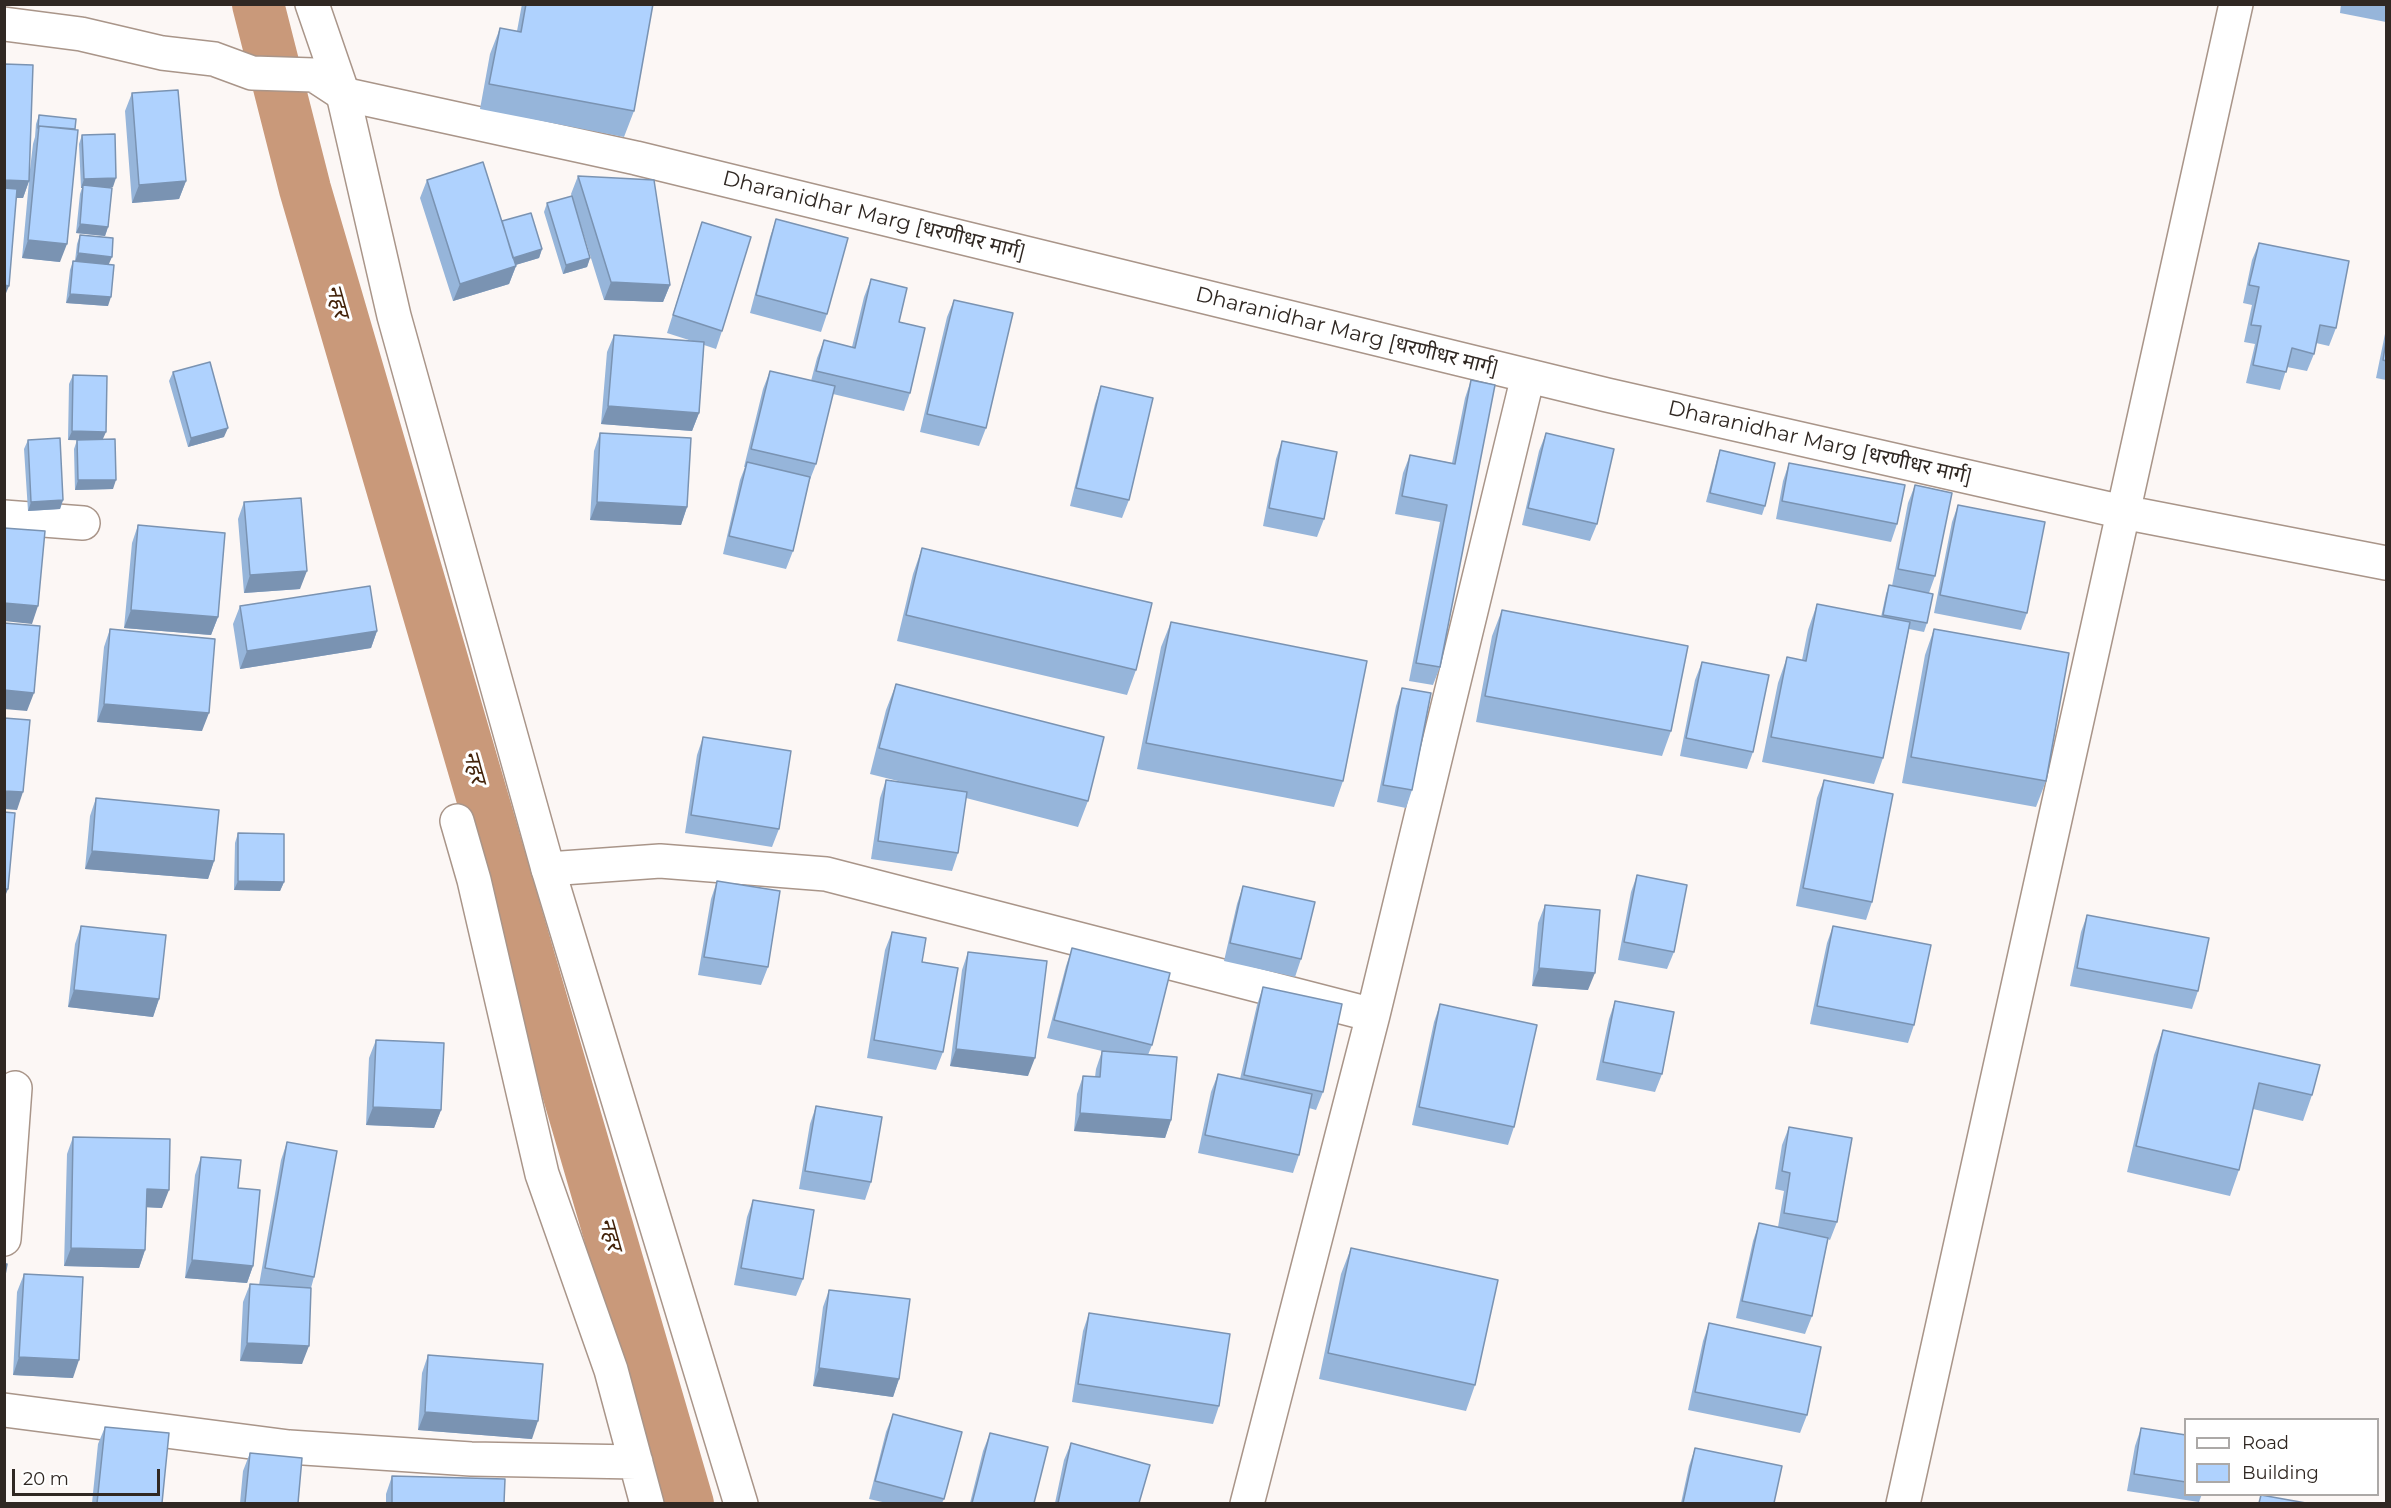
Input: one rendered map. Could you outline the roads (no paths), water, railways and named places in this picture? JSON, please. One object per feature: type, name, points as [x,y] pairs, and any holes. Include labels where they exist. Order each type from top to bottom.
[{"type":"street","points":[[312,4],[343,94],[394,316],[548,868],[741,1503]]},
{"type":"street","points":[[1903,1503],[2236,4]]},
{"type":"street","name":"Dharanidhar Marg [धरणीधर मार्ग]","points":[[4,24],[81,34],[162,53],[214,59],[252,72],[314,75],[343,94],[636,158],[1528,376],[2123,512],[2386,563]]},
{"type":"street","points":[[1247,1503],[1373,1015],[1528,376]]},
{"type":"street","points":[[4,517],[83,523]]},
{"type":"street","points":[[457,821],[474,880],[542,1174],[611,1370],[647,1503]]},
{"type":"street","points":[[548,868],[660,861],[826,874],[1373,1015]]},
{"type":"street","points":[[4,1239],[15,1088]]},
{"type":"street","points":[[4,1410],[289,1447],[471,1459],[636,1462]]},
{"type":"waterway","name":"नहर","points":[[258,4],[305,189],[688,1504]]}]
